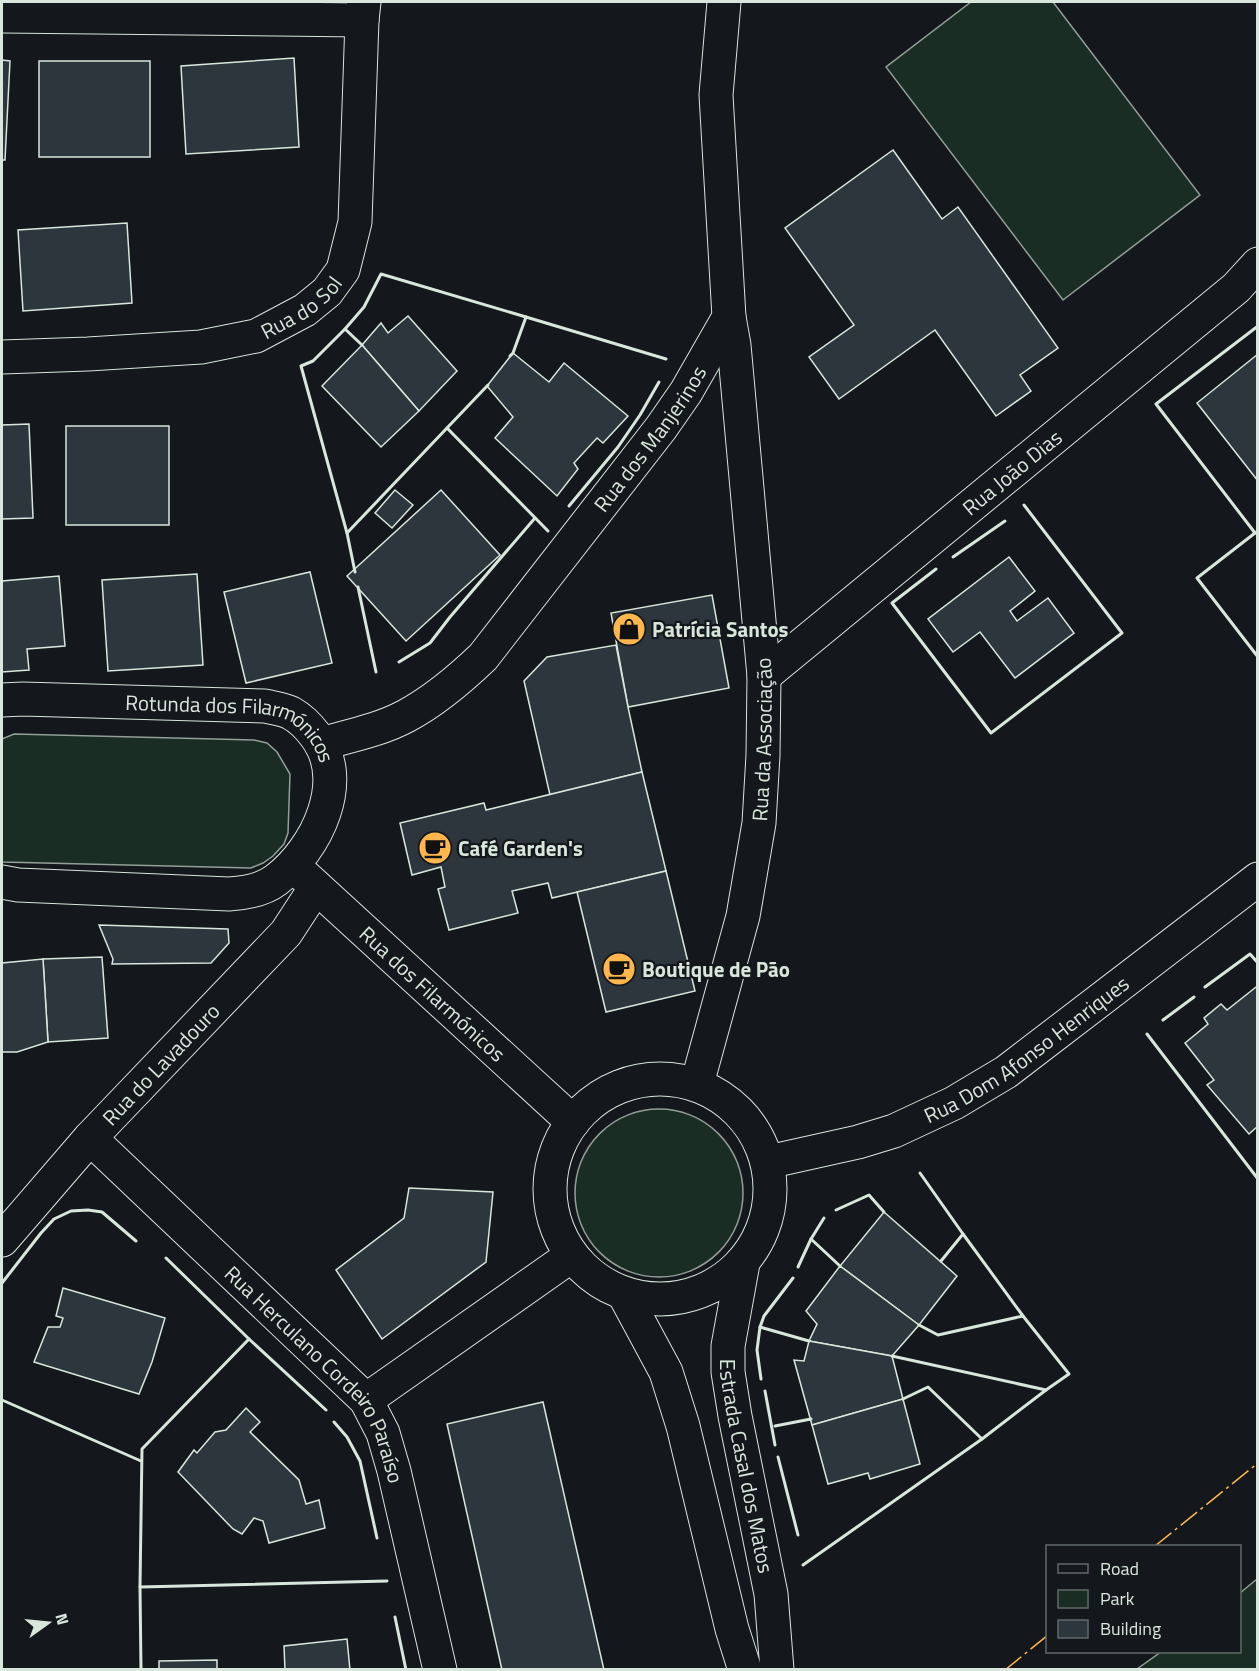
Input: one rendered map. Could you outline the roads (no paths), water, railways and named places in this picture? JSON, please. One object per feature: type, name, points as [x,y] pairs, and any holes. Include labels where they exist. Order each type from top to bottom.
[{"type":"street","points":[[723,2],[716,95],[729,316]]},
{"type":"street","points":[[2,16],[363,11]]},
{"type":"street","name":"Rua do Sol","points":[[2,357],[201,347],[256,336],[304,310],[327,292],[343,270],[355,222],[363,11]]},
{"type":"street","name":"Rua João Dias","points":[[764,676],[1236,288],[1257,264]]},
{"type":"street","name":"Rua da Associação","points":[[697,1084],[743,916],[759,823],[763,755],[764,676],[734,345],[729,316]]},
{"type":"street","name":"Rua dos Manjerinos","points":[[321,744],[405,717],[457,682],[483,657],[661,428],[686,392],[729,316]]},
{"type":"street","name":"Rotunda dos Filarmónicos","points":[[2,700],[265,706],[292,714],[310,729],[321,744],[330,785],[327,803],[315,833],[292,865],[275,881],[245,893],[18,885],[2,882]]},
{"type":"street","name":"Rua dos Filarmónicos","points":[[292,865],[573,1122]]},
{"type":"street","name":"Rua Dom Afonso Henriques","points":[[768,1162],[894,1131],[954,1103],[1006,1072],[1257,879]]},
{"type":"street","name":"Rua do Lavadouro","points":[[2,1239],[90,1138],[286,933],[316,887]]},
{"type":"street","points":[[665,1078],[697,1084],[729,1102],[753,1128],[768,1162],[771,1198],[762,1233],[743,1263],[719,1284],[689,1297],[656,1300],[624,1294],[595,1279],[572,1256],[555,1222],[549,1184],[558,1147],[578,1115],[602,1094],[632,1081],[665,1078]]},
{"type":"street","name":"Rua Herculano Cordeiro Paraíso","points":[[90,1138],[366,1400],[383,1432],[394,1471],[440,1670]]},
{"type":"street","points":[[366,1400],[572,1256]]},
{"type":"street","name":"Estrada Casal dos Matos","points":[[743,1263],[728,1346],[728,1372],[771,1594],[777,1670]]},
{"type":"street","points":[[624,1294],[666,1372],[683,1426],[732,1629],[745,1670]]},
{"type":"place","name":"Patrícia Santos","points":[[629,629]]},
{"type":"place","name":"Café Garden's","points":[[435,848]]},
{"type":"place","name":"Boutique de Pão","points":[[619,969]]}]
